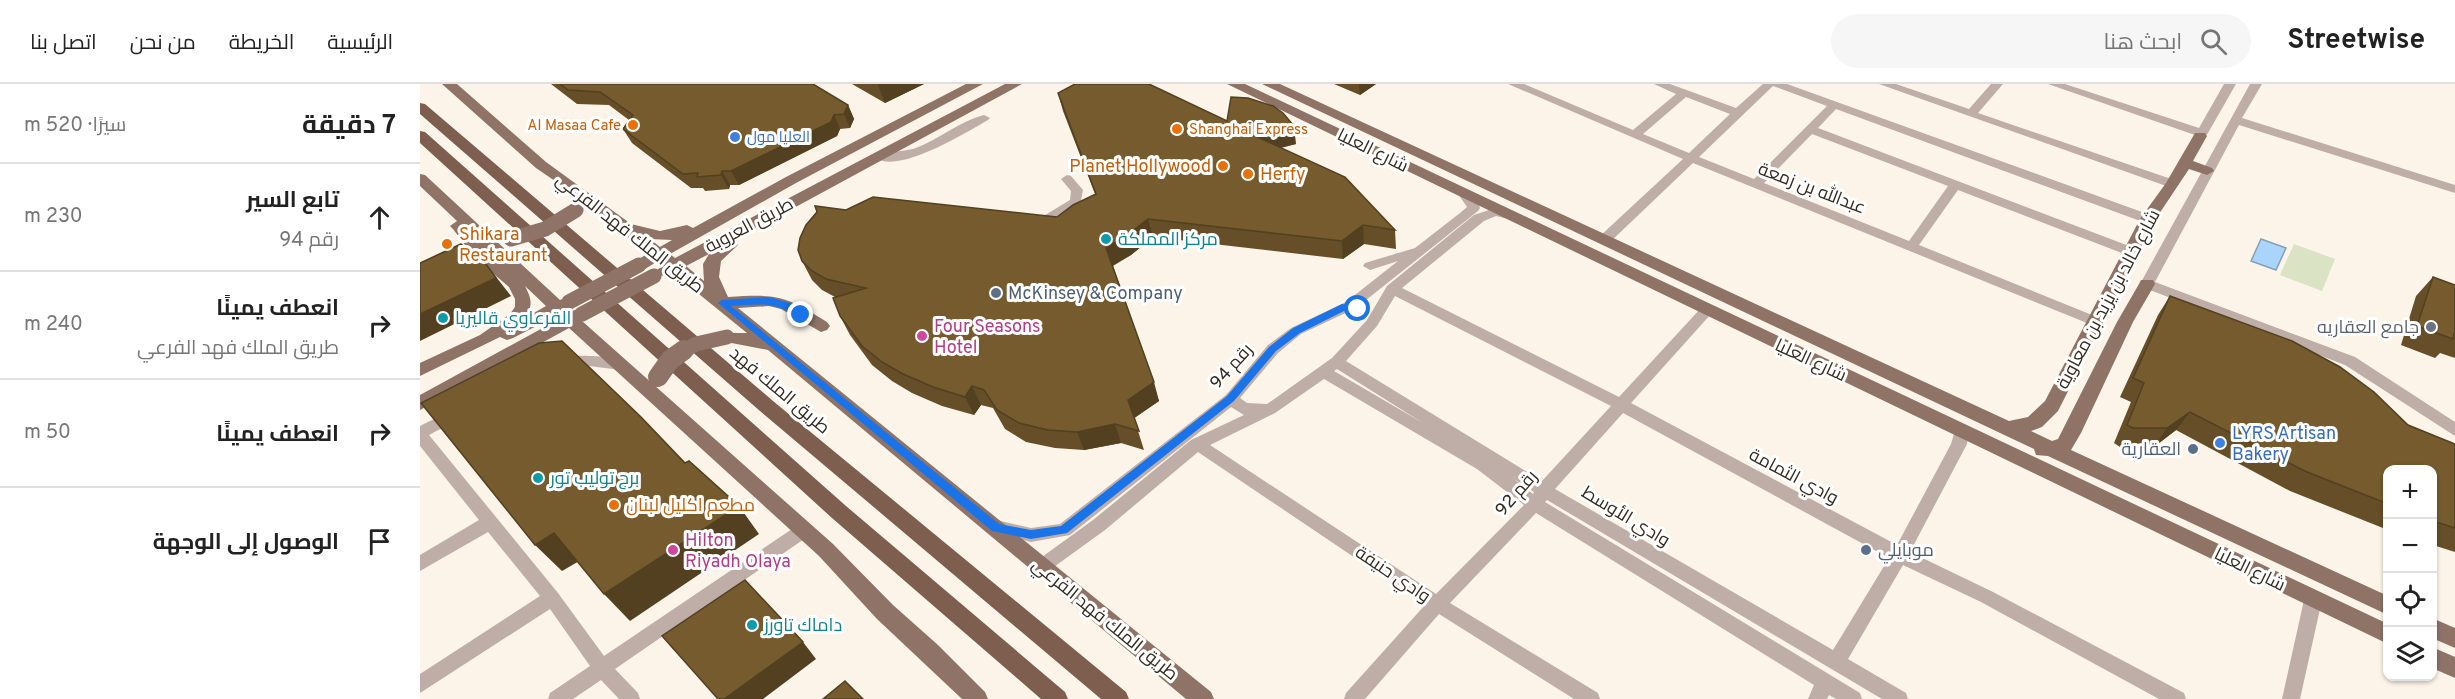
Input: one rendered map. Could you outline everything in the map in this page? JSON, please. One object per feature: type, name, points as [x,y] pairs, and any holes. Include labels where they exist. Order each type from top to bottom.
[{"type":"highway","name":"طريق الملك فهد","points":[[420,107],[657,315],[868,494],[1118,699]]},
{"type":"highway","points":[[420,135],[839,512],[1057,699]]},
{"type":"main road","name":"طريق الملك فهد الفرعي","points":[[449,84],[542,165],[722,303],[1203,699]]},
{"type":"main road","name":"طريق العروبة","points":[[420,403],[570,311],[639,265],[791,180],[976,84]]},
{"type":"main road","name":"طريق العروبة","points":[[420,380],[533,321],[570,311],[654,276],[1015,84]]},
{"type":"main road","name":"شارع العليا","points":[[1234,84],[2383,633]]},
{"type":"main road","name":"شارع العليا","points":[[1269,84],[2383,604]]},
{"type":"main road","name":"شارع خالد بن يزيد بن معاوية","points":[[2006,428],[2021,427],[2035,422],[2052,406],[2148,219],[2173,184],[2201,134]]},
{"type":"main road","points":[[2184,162],[2207,171]]},
{"type":"main road","points":[[420,178],[480,234],[498,240],[511,239],[524,237],[551,227],[576,210],[578,205],[576,200],[556,183],[542,165]]},
{"type":"main road","points":[[620,224],[653,236],[669,237],[761,191],[791,180]]},
{"type":"main road","points":[[809,193],[782,214],[714,256],[709,272],[722,303],[769,300],[787,305],[821,326]]},
{"type":"main road","points":[[447,203],[475,256],[516,284],[523,299],[523,307],[516,318],[465,356]]},
{"type":"main road","points":[[447,203],[570,311],[621,365],[826,550],[885,612],[930,652],[977,699]]},
{"type":"main road","points":[[1517,218],[1510,213],[1507,206],[1517,204],[1532,206]]},
{"type":"main road","name":"شارع خالد بن يزيد بن معاوية","points":[[2050,449],[2064,445],[2147,284]]},
{"type":"main road","points":[[420,370],[486,339],[533,321]]},
{"type":"main road","points":[[668,405],[658,377],[664,366],[682,350],[711,339],[727,337],[749,339],[771,345]]},
{"type":"main road","points":[[2052,406],[2062,416],[2078,419]]},
{"type":"main road","points":[[2001,451],[2030,452],[2050,449]]},
{"type":"main road","points":[[2437,629],[2455,638]]},
{"type":"main road","points":[[2437,659],[2455,668]]},
{"type":"street","name":"عبدالله بن زمعة","points":[[1514,84],[1755,185],[2097,322]]},
{"type":"street","points":[[1660,84],[1738,114]]},
{"type":"street","points":[[1885,84],[2173,184]]},
{"type":"street","points":[[1971,114],[1997,84]]},
{"type":"street","points":[[2054,84],[2201,134]]},
{"type":"street","name":"شارع خالد بن يزيد بن معاوية","points":[[2201,134],[2230,84]]},
{"type":"street","name":"شارع خالد بن يزيد بن معاوية","points":[[2147,284],[2256,84]]},
{"type":"street","points":[[1604,240],[1768,85],[1834,105],[2148,219]]},
{"type":"street","points":[[1634,135],[1684,93]]},
{"type":"street","points":[[1755,185],[1834,105]]},
{"type":"street","points":[[881,157],[897,158],[915,153],[984,118]]},
{"type":"street","points":[[2236,120],[2455,189]]},
{"type":"street","points":[[1810,129],[2132,252]]},
{"type":"street","points":[[1020,223],[1040,224],[1075,204],[1077,190],[1067,179]]},
{"type":"street","points":[[1912,246],[1955,186]]},
{"type":"street","name":"رقم 94","points":[[996,527],[1031,535],[1064,530],[1231,399],[1273,349],[1296,331],[1342,307],[1351,305],[1474,208],[1473,203],[1464,194]]},
{"type":"street","points":[[1041,567],[1099,525],[1197,444],[1270,409],[1330,367],[1372,323],[1392,289],[1479,218],[1495,212],[1517,218]]},
{"type":"street","points":[[1370,266],[1421,250]]},
{"type":"street","points":[[2147,284],[2350,361],[2455,430]]},
{"type":"street","name":"وادي الثمامة","points":[[1392,289],[1622,405],[1900,555],[1986,597],[2177,699]]},
{"type":"street","points":[[1342,307],[1358,309],[1366,313],[1372,323]]},
{"type":"street","name":"رقم 92","points":[[1353,699],[1437,604],[1539,497],[1706,310]]},
{"type":"street","points":[[541,367],[563,361],[590,361],[621,365]]},
{"type":"street","name":"وادي الأوسط","points":[[1330,367],[1483,465],[1899,699]]},
{"type":"street","points":[[1231,399],[1244,409],[1270,409]]},
{"type":"street","points":[[469,406],[420,434],[489,523],[552,598],[602,668],[631,699]]},
{"type":"street","points":[[1836,662],[1900,555],[1959,444],[1962,431]]},
{"type":"street","name":"وادي حنيفة","points":[[1197,444],[1437,604],[1591,699]]},
{"type":"street","points":[[1099,525],[1107,510],[1141,480],[1144,469]]},
{"type":"street","name":"وادي الأوسط","points":[[1539,497],[1822,691],[1853,699]]},
{"type":"street","points":[[420,564],[489,523]]},
{"type":"street","points":[[557,699],[804,530]]},
{"type":"street","points":[[420,684],[552,598]]},
{"type":"street","points":[[2291,699],[2313,600]]},
{"type":"green space","points":[[2294,244],[2335,259],[2322,291],[2280,275]]},
{"type":"water","points":[[2261,239],[2286,248],[2276,270],[2251,261]]},
{"type":"building","name":"العليا مول","points":[[560,84],[813,84],[848,105],[844,114],[834,115],[831,122],[731,171],[722,171],[721,175],[697,177],[698,173],[683,174],[623,129],[633,115],[600,92],[568,90]]},
{"type":"building","name":"مركز المملكة","points":[[1075,84],[1149,84],[1227,121],[1231,97],[1248,98],[1273,106],[1283,113],[1294,126],[1253,135],[1345,177],[1395,230],[1363,225],[1342,241],[1148,219],[1106,248],[1154,382],[1128,400],[1139,431],[1115,424],[1077,432],[1048,430],[1019,423],[997,410],[984,390],[972,386],[965,397],[903,374],[882,362],[862,346],[840,316],[833,298],[866,288],[826,279],[812,271],[802,261],[798,250],[806,225],[817,212],[815,206],[846,210],[873,197],[1057,217],[1073,205],[1096,194],[1058,93]]},
{"type":"building","points":[[461,244],[486,264],[496,278],[420,314],[420,263]]},
{"type":"building","points":[[2433,277],[2455,285],[2453,339],[2417,326]]},
{"type":"building","points":[[2170,296],[2292,341],[2340,367],[2374,392],[2408,425],[2455,444],[2455,528],[2437,522],[2437,465],[2383,465],[2383,502],[2307,472],[2190,412],[2167,428],[2133,428],[2127,425],[2144,383],[2133,378]]},
{"type":"building","points":[[562,341],[685,463],[689,461],[739,506],[604,594],[554,533],[535,545],[421,403],[539,343]]},
{"type":"building","name":"داماك تاورز","points":[[745,580],[803,642],[724,699],[718,699],[662,636]]},
{"type":"building","points":[[845,681],[863,699],[823,699]]},
{"type":"place","name":"Al Masaa Cafe","points":[[633,125]]},
{"type":"place","name":"Shanghai Express","points":[[1177,129]]},
{"type":"place","name":"العليا مول","points":[[735,137]]},
{"type":"place","name":"Planet Hollywood","points":[[1223,166]]},
{"type":"place","name":"Herfy","points":[[1248,174]]},
{"type":"place","name":"مركز المملكة","points":[[1106,239]]},
{"type":"place","name":"Shikara Restaurant","points":[[447,244]]},
{"type":"place","name":"McKinsey & Company","points":[[996,293]]},
{"type":"place","name":"القرعاوي قاليريا","points":[[443,318]]},
{"type":"place","name":"جامع العقاريه","points":[[2431,327]]},
{"type":"place","name":"Four Seasons Hotel","points":[[922,336]]},
{"type":"place","name":"LYRS Artisan Bakery","points":[[2220,443]]},
{"type":"place","name":"العقارية","points":[[2193,449]]},
{"type":"place","name":"برج توليب تور","points":[[538,478]]},
{"type":"place","name":"مطعم اكليل لبنان","points":[[614,505]]},
{"type":"place","name":"Hilton Riyadh Olaya","points":[[673,550]]},
{"type":"place","name":"موبايلي","points":[[1866,550]]},
{"type":"place","name":"داماك تاورز","points":[[752,625]]},
{"type":"route","points":[[801,315],[787,305],[769,300],[722,303],[996,527],[1031,535],[1064,530],[1144,469],[1231,399],[1273,349],[1296,331],[1342,307],[1358,309]]}]
